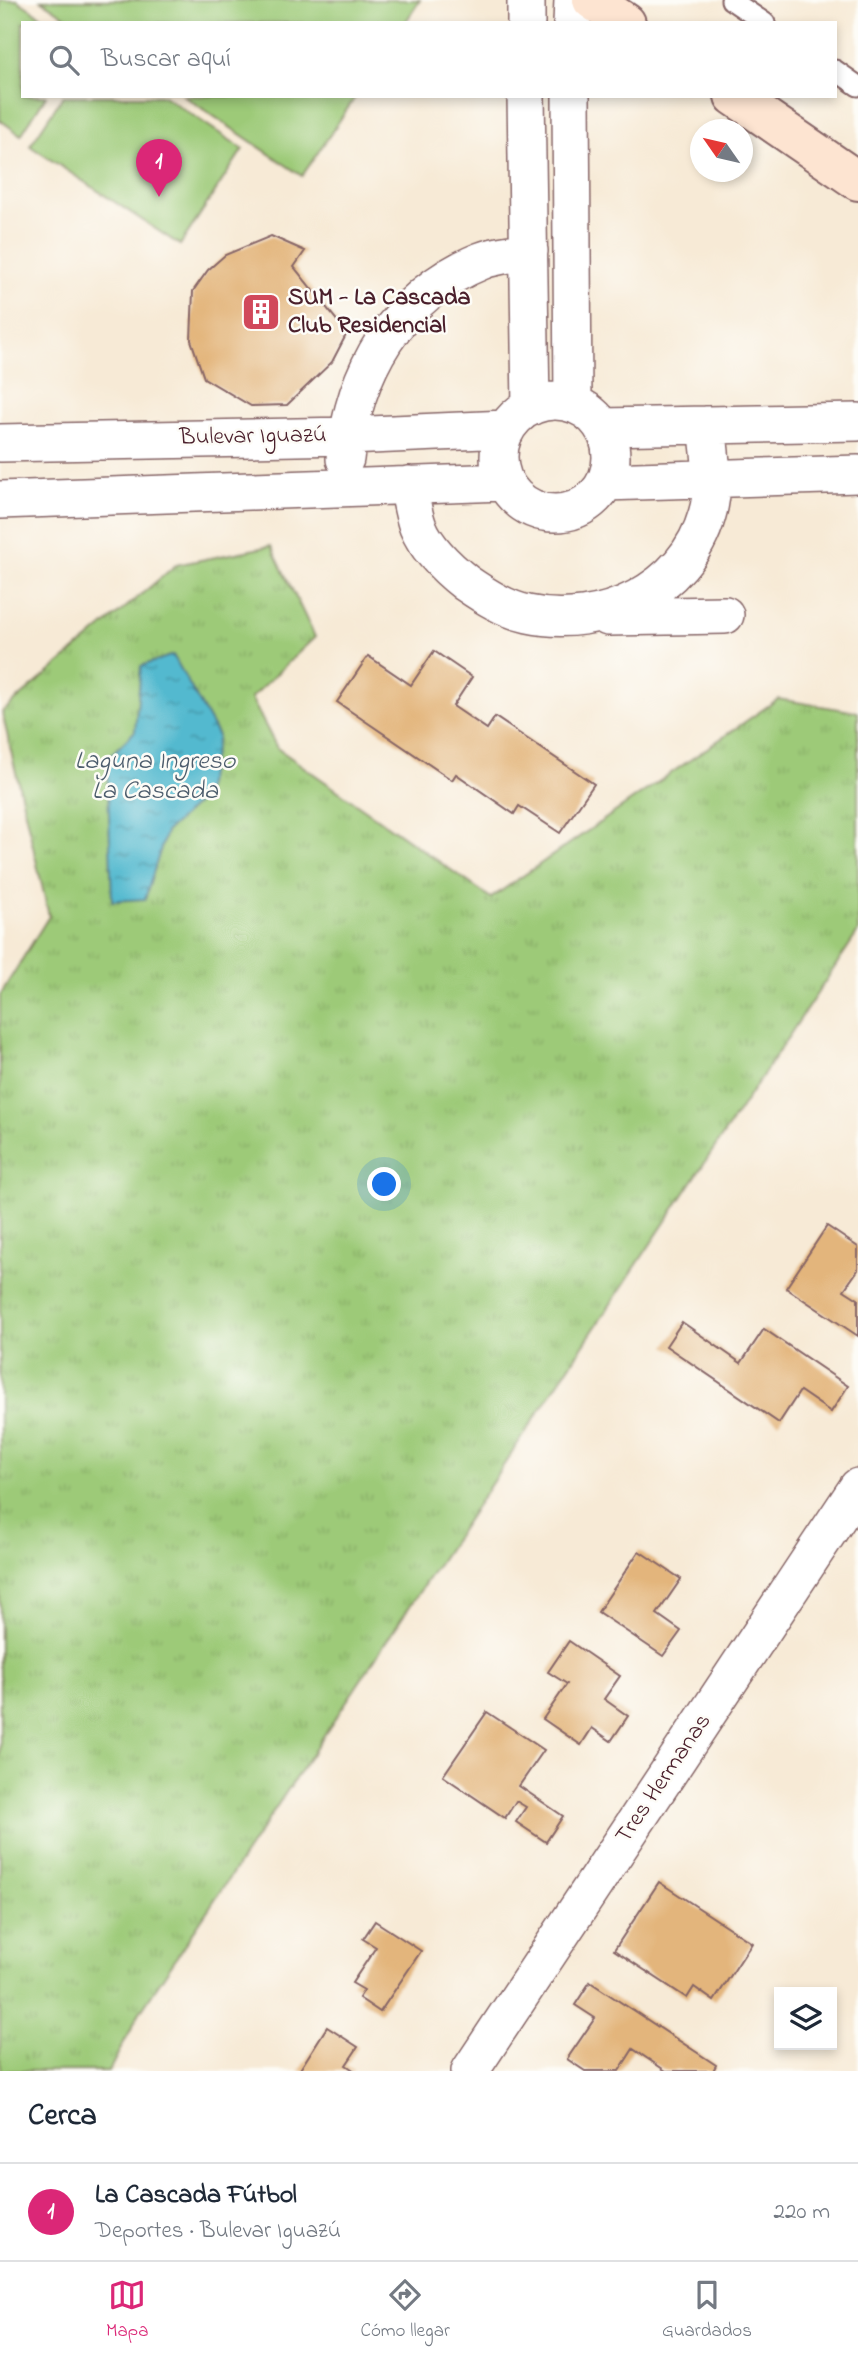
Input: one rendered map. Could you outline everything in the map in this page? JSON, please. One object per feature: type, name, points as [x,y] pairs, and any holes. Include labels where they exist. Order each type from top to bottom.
[{"type":"main road","points":[[592,0],[623,21]]},
{"type":"main road","points":[[737,98],[858,181]]},
{"type":"street","points":[[526,0],[526,21]]},
{"type":"street","points":[[572,21],[573,0]]},
{"type":"street","points":[[519,418],[529,251],[526,98]]},
{"type":"street","points":[[571,98],[573,404]]},
{"type":"street","points":[[526,146],[570,145]]},
{"type":"street","points":[[343,486],[348,436],[360,384],[377,347],[407,309],[446,278],[483,260],[529,251]]},
{"type":"street","points":[[545,402],[573,404],[590,413],[602,426],[610,454],[605,482],[594,497],[580,508],[563,513],[545,513],[528,508],[514,497],[504,482],[499,465],[500,446],[519,418],[545,402]]},
{"type":"street","name":"Bulevar Iguazú","points":[[0,443],[348,436],[519,418]]},
{"type":"street","points":[[602,426],[858,422]]},
{"type":"street","points":[[565,618],[597,613],[639,600],[668,578],[688,555],[701,533],[708,513],[712,479],[707,425]]},
{"type":"street","points":[[605,482],[858,474]]},
{"type":"street","name":"Bulevar Iguazú","points":[[0,500],[504,482]]},
{"type":"street","points":[[408,485],[418,527],[451,571],[490,600],[527,614],[565,618],[725,615]]},
{"type":"street","name":"Tres Hermanas","points":[[470,2071],[855,1499]]},
{"type":"lane","points":[[731,0],[762,21]]},
{"type":"lane","points":[[837,71],[858,86]]},
{"type":"green space","points":[[0,0],[17,0],[48,21],[21,21],[21,98],[45,98],[21,135],[0,120]]},
{"type":"green space","points":[[41,0],[420,0],[406,21],[72,21]]},
{"type":"green space","points":[[62,98],[167,98],[243,149],[180,245],[30,146]]},
{"type":"green space","points":[[187,98],[355,98],[302,176]]},
{"type":"green space","points":[[271,546],[315,637],[251,698],[277,748],[491,898],[778,699],[858,712],[858,932],[140,2012],[109,2071],[0,2071],[0,995],[49,916],[2,712],[176,565]]},
{"type":"water","name":"Laguna Ingreso La Cascada","points":[[173,655],[218,736],[204,797],[166,832],[145,899],[112,901],[107,759],[135,731],[141,666]]},
{"type":"building","name":"SUM - La Cascada Club Residencial","points":[[271,236],[305,251],[294,267],[347,333],[332,362],[287,405],[251,406],[204,378],[191,340],[193,291],[208,270],[225,255]]},
{"type":"building","points":[[434,651],[472,677],[453,706],[487,729],[495,717],[594,784],[560,833],[519,806],[514,814],[456,774],[452,780],[337,702],[368,656],[411,685]]},
{"type":"building","points":[[827,1226],[858,1247],[858,1270],[844,1290],[858,1299],[858,1336],[786,1288]]},
{"type":"building","points":[[682,1322],[741,1363],[764,1329],[848,1386],[831,1412],[800,1391],[779,1423],[666,1346]]},
{"type":"building","points":[[639,1551],[681,1579],[657,1614],[681,1631],[663,1656],[598,1612]]},
{"type":"building","points":[[569,1641],[620,1676],[604,1699],[628,1716],[611,1741],[592,1728],[581,1745],[543,1719],[567,1684],[548,1672]]},
{"type":"building","points":[[487,1712],[544,1750],[519,1786],[563,1816],[546,1842],[516,1822],[526,1807],[516,1801],[505,1818],[443,1776]]},
{"type":"building","points":[[659,1882],[752,1943],[714,2001],[694,1987],[687,1998],[614,1950]]},
{"type":"building","points":[[375,1921],[421,1951],[380,2012],[359,1998],[364,1990],[352,1983],[376,1947],[363,1939]]},
{"type":"building","points":[[590,1982],[716,2065],[713,2071],[666,2071],[633,2049],[619,2071],[585,2071],[567,2059],[595,2018],[575,2005]]},
{"type":"building","points":[[327,2027],[358,2047],[346,2065],[355,2071],[299,2071]]},
{"type":"place","name":"La Cascada Fútbol","points":[[159,197]]},
{"type":"place","name":"SUM - La Cascada Club Residencial","points":[[261,312]]}]
